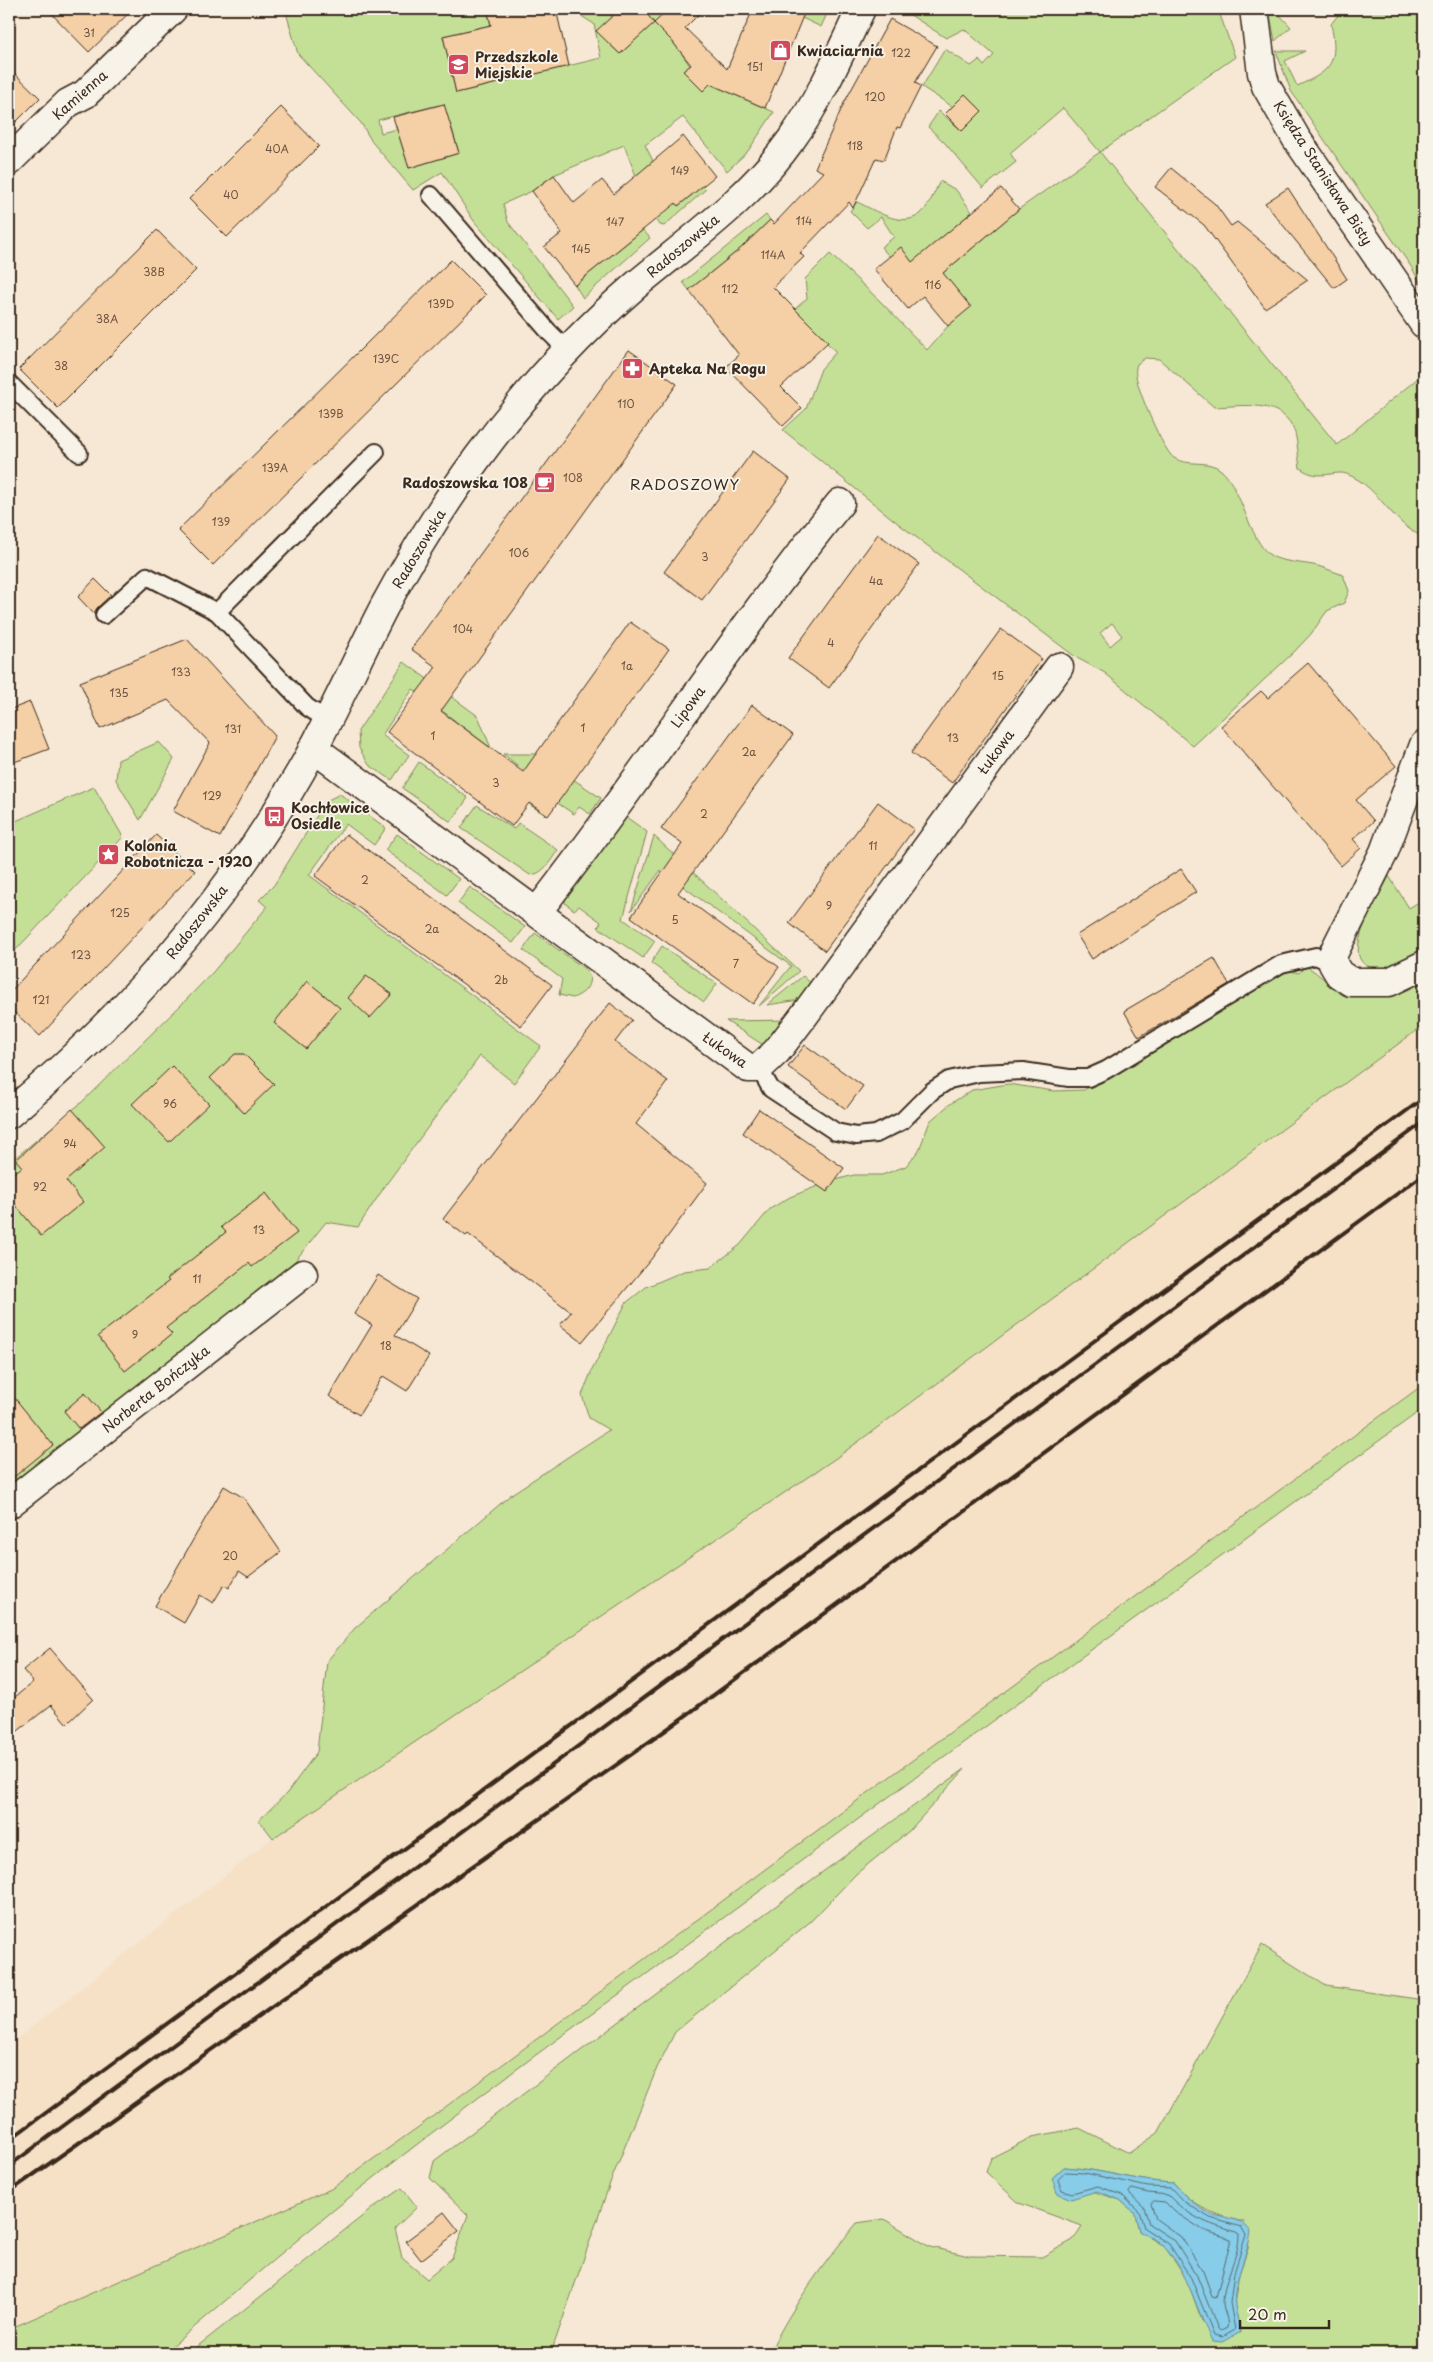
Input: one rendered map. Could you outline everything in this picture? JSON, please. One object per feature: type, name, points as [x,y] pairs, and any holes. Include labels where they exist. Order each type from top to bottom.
[{"type":"street","name":"Kamienna","points":[[9,162],[68,103],[85,94],[173,9]]},
{"type":"street","name":"Radoszowska","points":[[9,1114],[51,1079],[98,1035],[151,980],[235,874],[275,816],[328,720],[385,606],[424,536],[478,456],[567,350],[634,287],[722,214],[791,141],[814,103],[861,9]]},
{"type":"street","name":"Księdza Stanisława Bisty","points":[[1254,9],[1262,73],[1266,86],[1296,138],[1424,324]]},
{"type":"street","name":"Lipowa","points":[[537,912],[647,765],[769,595],[840,503]]},
{"type":"street","name":"Łukowa","points":[[313,748],[748,1068],[759,1068],[777,1051],[803,1018],[1059,666]]},
{"type":"street","points":[[1423,966],[1389,982],[1351,982],[1339,974],[1333,964],[1333,954],[1384,852],[1424,745]]},
{"type":"street","name":"Norberta Bończyka","points":[[9,1504],[303,1274]]},
{"type":"lane","points":[[431,195],[549,332],[567,350]]},
{"type":"lane","points":[[9,383],[79,453]]},
{"type":"lane","points":[[217,612],[376,452]]},
{"type":"lane","points":[[104,615],[147,576],[217,612],[307,707],[328,720]]},
{"type":"lane","points":[[759,1068],[770,1089],[836,1132],[856,1136],[876,1134],[902,1121],[932,1091],[949,1080],[979,1072],[1023,1071],[1069,1078],[1088,1078],[1106,1070],[1281,964],[1316,956],[1333,964]]},
{"type":"shaded area","points":[[1424,1025],[1424,1384],[110,2353],[9,2353],[9,2045],[273,1838],[836,1458]]},
{"type":"green space","points":[[285,9],[487,9],[491,25],[443,36],[456,93],[601,58],[594,24],[575,12],[574,9],[621,9],[604,24],[608,43],[620,54],[654,23],[643,9],[669,9],[655,23],[682,55],[703,90],[710,84],[774,112],[748,151],[727,171],[683,117],[645,145],[653,161],[646,167],[678,206],[703,186],[706,189],[664,226],[660,225],[648,207],[624,145],[554,175],[532,191],[503,204],[508,222],[573,306],[558,319],[474,221],[442,172],[413,190],[372,142],[361,123],[298,54]],"holes":[[[439,105],[443,118],[451,125],[459,153],[409,168],[397,129],[381,133],[378,120]]]},
{"type":"green space","points":[[806,9],[829,9],[821,27],[802,18]]},
{"type":"green space","points":[[901,9],[1218,9],[1235,57],[1100,152],[1063,108],[1010,153],[1016,162],[983,188],[944,142],[928,127],[939,111],[962,131],[953,107],[922,87],[945,49],[971,66],[979,60],[984,66],[994,55],[964,29],[946,38]]},
{"type":"green space","points":[[1269,9],[1276,9],[1291,27],[1275,41]]},
{"type":"green space","points":[[1343,9],[1424,9],[1424,290],[1412,268],[1291,91],[1276,51],[1305,51],[1285,61],[1297,86],[1309,81],[1325,70],[1330,64],[1334,48],[1331,24]]},
{"type":"green space","points":[[1100,152],[1337,445],[1424,373],[1424,537],[1403,524],[1360,481],[1344,473],[1321,475],[1300,468],[1295,433],[1290,422],[1282,414],[1261,406],[1214,407],[1159,359],[1145,358],[1137,364],[1137,382],[1151,419],[1169,453],[1180,461],[1210,465],[1221,470],[1235,489],[1256,538],[1270,555],[1286,561],[1318,566],[1343,575],[1349,591],[1344,603],[1327,611],[1311,634],[1294,652],[1193,746],[1105,673],[1077,658],[900,525],[783,430],[806,409],[821,369],[836,352],[794,310],[807,298],[805,279],[830,254],[881,302],[927,350],[948,326],[943,273],[1019,209]],"holes":[[[1112,623],[1122,636],[1110,646],[1100,633]]]},
{"type":"green space","points":[[940,181],[956,190],[972,212],[902,271],[881,247],[894,237],[881,217],[867,228],[850,211],[857,202],[896,219],[912,219],[925,209]]},
{"type":"green space","points":[[766,215],[770,220],[740,249],[689,290],[683,282]]},
{"type":"green space","points":[[643,230],[650,238],[583,298],[575,285]]},
{"type":"green space","points":[[404,662],[478,716],[491,748],[413,689],[382,735],[409,755],[392,780],[369,765],[359,748],[358,731]]},
{"type":"green space","points":[[159,742],[174,759],[140,820],[116,780],[118,760]]},
{"type":"green space","points":[[503,754],[536,754],[601,798],[590,814],[579,807],[574,814],[554,801],[544,814],[530,805],[544,786]]},
{"type":"green space","points":[[419,762],[468,798],[451,822],[402,788]]},
{"type":"green space","points":[[94,787],[123,837],[9,957],[9,824]]},
{"type":"green space","points":[[340,794],[386,828],[374,845],[346,824],[309,875],[541,1046],[514,1083],[480,1056],[387,1183],[358,1227],[326,1222],[295,1261],[9,1490],[9,1163],[82,1102],[213,972],[267,907],[259,900],[274,885],[326,801]]},
{"type":"green space","points":[[477,805],[514,829],[518,823],[558,850],[543,870],[530,875],[461,828]]},
{"type":"green space","points":[[622,814],[647,832],[623,919],[655,941],[643,958],[598,927],[601,922],[579,906],[574,910],[565,903],[566,891]]},
{"type":"green space","points":[[397,834],[459,879],[447,895],[385,850]]},
{"type":"green space","points":[[654,836],[799,971],[759,1006],[791,966],[661,870],[631,911]]},
{"type":"green space","points":[[1389,876],[1409,908],[1424,899],[1424,949],[1401,963],[1375,968],[1363,963],[1359,954],[1359,942],[1363,928]]},
{"type":"green space","points":[[470,887],[525,927],[513,943],[458,903]]},
{"type":"green space","points":[[535,933],[585,969],[590,977],[587,988],[583,992],[573,998],[559,995],[562,979],[523,950]]},
{"type":"green space","points":[[662,946],[717,984],[704,1002],[651,963]]},
{"type":"green space","points":[[1306,966],[1336,989],[1350,995],[1382,991],[1424,977],[1424,1025],[836,1458],[273,1838],[259,1820],[287,1793],[317,1752],[327,1661],[355,1628],[513,1493],[609,1430],[589,1418],[582,1395],[592,1370],[626,1303],[646,1287],[684,1271],[710,1268],[740,1245],[770,1209],[790,1197],[825,1183],[854,1175],[882,1175],[906,1166],[919,1150],[930,1121],[950,1104],[972,1090],[1008,1084],[1054,1091],[1084,1090],[1286,970],[1299,973]]},
{"type":"green space","points":[[803,976],[816,988],[806,999],[767,1005]]},
{"type":"green space","points":[[794,1020],[768,1048],[726,1021]]},
{"type":"green space","points":[[1424,1384],[1424,1408],[900,1788],[472,2102],[275,2258],[164,2353],[16,2353],[9,2343],[9,2329],[331,2189],[417,2128],[861,1798]]},
{"type":"green space","points":[[965,1769],[909,1831],[856,1874],[811,1921],[675,2032],[657,2068],[610,2183],[551,2353],[189,2353],[374,2207],[402,2188],[417,2207],[395,2228],[402,2258],[427,2279],[452,2258],[468,2215],[430,2178],[434,2161],[712,1952]]},
{"type":"green space","points":[[1262,1945],[1326,1986],[1424,2000],[1424,2353],[769,2353],[809,2285],[857,2223],[884,2219],[930,2247],[969,2256],[1042,2257],[1073,2240],[1082,2226],[1019,2203],[986,2172],[991,2158],[1032,2137],[1079,2128],[1129,2153],[1158,2133]],"holes":[[[1064,2167],[1174,2183],[1189,2199],[1205,2209],[1244,2222],[1249,2246],[1239,2274],[1234,2304],[1241,2333],[1202,2321],[1187,2280],[1165,2247],[1139,2231],[1135,2213],[1120,2200],[1052,2178]]]},
{"type":"water","points":[[1064,2167],[1174,2183],[1197,2206],[1214,2215],[1239,2221],[1247,2227],[1251,2232],[1235,2296],[1236,2312],[1241,2332],[1223,2342],[1212,2341],[1186,2280],[1165,2248],[1139,2231],[1135,2213],[1120,2200],[1097,2191],[1071,2199],[1057,2193],[1052,2178]]},
{"type":"building","points":[[47,9],[133,9],[89,52]]},
{"type":"building","points":[[487,9],[556,9],[569,66],[456,93],[443,36],[491,25]]},
{"type":"building","points":[[620,9],[643,9],[654,23],[620,54],[596,31]]},
{"type":"building","points":[[669,9],[704,9],[685,28],[727,69],[753,9],[806,9],[765,108],[710,84],[703,91],[683,71],[691,65],[672,41],[654,23]]},
{"type":"building","points":[[890,19],[937,46],[915,83],[921,86],[900,128],[897,127],[884,160],[876,158],[853,208],[849,202],[800,253],[804,257],[773,287],[828,342],[781,387],[802,408],[783,426],[726,367],[739,355],[689,290],[740,249],[770,220],[774,224],[823,172],[815,168],[844,103]]},
{"type":"building","points":[[9,68],[40,98],[9,129]]},
{"type":"building","points":[[965,94],[982,111],[962,131],[945,114]]},
{"type":"building","points":[[444,104],[459,153],[409,168],[393,117]]},
{"type":"building","points":[[281,107],[319,146],[227,237],[189,199]]},
{"type":"building","points":[[683,136],[715,176],[678,206],[676,203],[575,285],[544,247],[562,233],[532,191],[554,175],[574,203],[602,180],[614,194]]},
{"type":"building","points":[[1171,168],[1215,204],[1231,226],[1237,222],[1308,280],[1265,308],[1204,225],[1155,187]]},
{"type":"building","points":[[1001,188],[1019,209],[943,273],[971,307],[948,326],[923,296],[908,309],[874,269],[901,247],[912,262]]},
{"type":"building","points":[[1288,188],[1347,279],[1334,288],[1265,203]]},
{"type":"building","points":[[157,230],[196,270],[58,408],[19,369]]},
{"type":"building","points":[[451,260],[486,295],[213,565],[178,530]]},
{"type":"building","points":[[629,350],[677,384],[441,711],[523,772],[630,622],[669,649],[548,816],[529,803],[512,826],[387,732],[436,667],[411,649]]},
{"type":"building","points":[[753,451],[790,479],[702,600],[664,572]]},
{"type":"building","points":[[878,534],[919,564],[829,688],[788,658]]},
{"type":"building","points":[[95,579],[111,595],[97,608],[94,614],[78,597]]},
{"type":"building","points":[[1001,629],[1042,659],[952,783],[911,753]]},
{"type":"building","points":[[187,639],[275,736],[220,837],[173,811],[210,743],[168,700],[100,729],[80,682]]},
{"type":"building","points":[[1308,663],[1396,766],[1356,800],[1374,821],[1353,839],[1361,848],[1341,866],[1221,726],[1261,691],[1268,698]]},
{"type":"building","points":[[30,702],[49,749],[9,764],[9,710]]},
{"type":"building","points":[[752,705],[793,735],[678,893],[779,967],[753,1004],[631,917],[682,844],[661,829]]},
{"type":"building","points":[[878,802],[914,829],[825,951],[789,923]]},
{"type":"building","points":[[346,834],[552,985],[521,1026],[315,876]]},
{"type":"building","points":[[156,835],[195,871],[40,1036],[9,1007],[9,993]]},
{"type":"building","points":[[1181,869],[1196,892],[1092,959],[1077,935]]},
{"type":"building","points":[[1214,958],[1229,984],[1139,1037],[1124,1011]]},
{"type":"building","points":[[366,976],[392,994],[370,1018],[348,998]]},
{"type":"building","points":[[307,981],[340,1008],[306,1049],[274,1023]]},
{"type":"building","points":[[610,1003],[632,1020],[615,1042],[668,1081],[636,1124],[707,1183],[652,1258],[582,1342],[560,1325],[571,1312],[468,1234],[466,1236],[443,1219]]},
{"type":"building","points":[[805,1045],[863,1086],[846,1109],[788,1067]]},
{"type":"building","points":[[235,1054],[244,1054],[274,1084],[244,1113],[210,1078]]},
{"type":"building","points":[[172,1066],[209,1104],[169,1142],[132,1104]]},
{"type":"building","points":[[72,1109],[105,1147],[66,1181],[83,1202],[41,1236],[9,1197],[9,1177],[22,1167],[16,1160]]},
{"type":"building","points":[[759,1109],[844,1168],[827,1192],[743,1133]]},
{"type":"building","points":[[266,1193],[297,1233],[252,1267],[249,1263],[166,1328],[172,1334],[125,1371],[98,1336],[169,1281],[167,1279],[226,1232],[221,1227]]},
{"type":"building","points":[[378,1275],[417,1299],[395,1335],[429,1356],[407,1391],[383,1376],[359,1415],[329,1396],[372,1325],[354,1314]]},
{"type":"building","points":[[9,1391],[53,1445],[9,1481]]},
{"type":"building","points":[[85,1393],[101,1412],[79,1429],[64,1411]]},
{"type":"building","points":[[224,1486],[244,1498],[281,1552],[248,1577],[239,1571],[229,1588],[224,1585],[213,1603],[200,1595],[184,1623],[155,1606]]},
{"type":"building","points":[[50,1648],[93,1699],[67,1724],[51,1705],[9,1738],[9,1702],[33,1682],[23,1670]]},
{"type":"building","points":[[444,2212],[459,2231],[421,2260],[406,2241]]},
{"type":"railway","points":[[9,2140],[1424,1098]]},
{"type":"railway","points":[[9,2166],[1424,1122]]},
{"type":"railway","points":[[9,2192],[666,1730],[1424,1174]]},
{"type":"place","name":"Kwiaciarnia","points":[[781,51]]},
{"type":"place","name":"Przedszkole Miejskie","points":[[459,65]]},
{"type":"place","name":"Apteka Na Rogu","points":[[633,369]]},
{"type":"place","name":"Radoszowska 108","points":[[544,483]]},
{"type":"place","name":"Kochłowice Osiedle","points":[[275,816]]},
{"type":"place","name":"Kolonia Robotnicza - 1920","points":[[108,854]]},
{"type":"district","name":"RADOSZOWY","points":[[685,485]]}]
